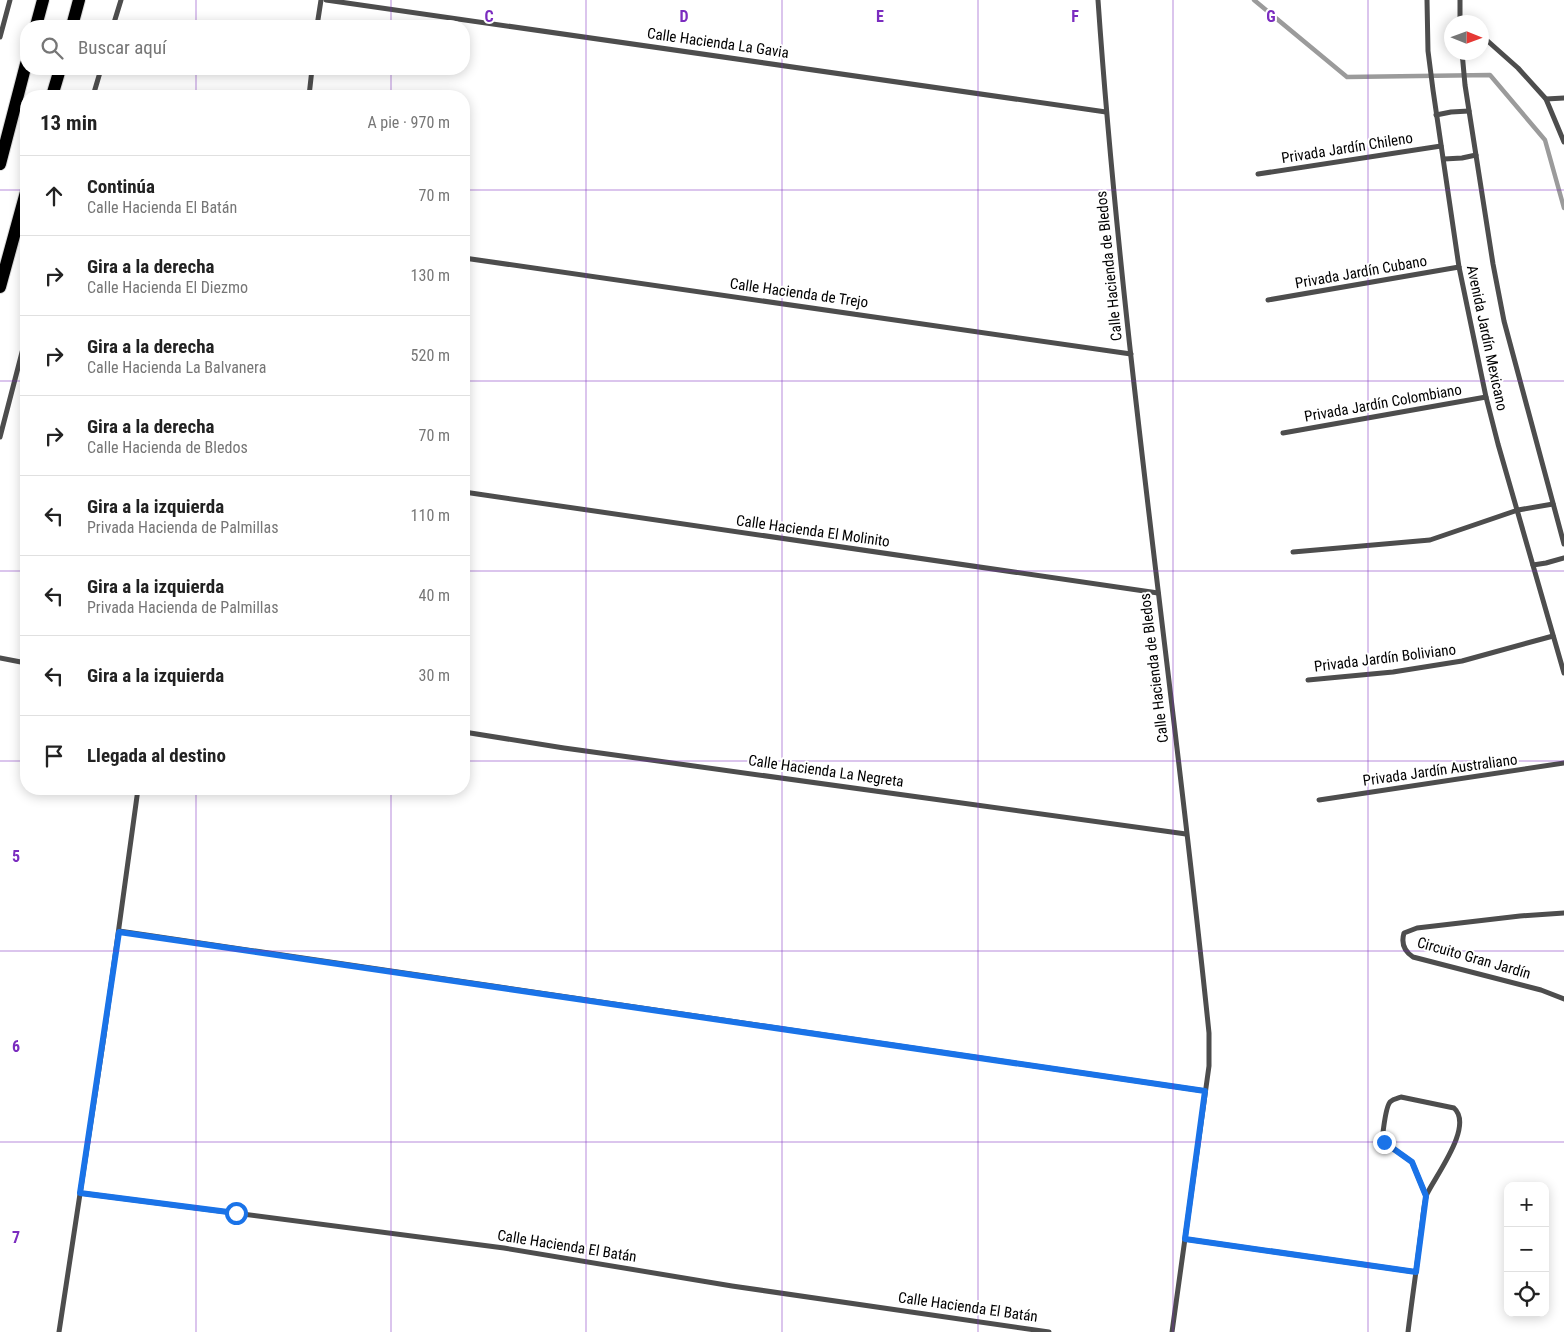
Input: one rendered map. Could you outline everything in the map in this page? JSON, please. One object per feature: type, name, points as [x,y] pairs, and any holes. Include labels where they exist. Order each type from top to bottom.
[{"type":"main road","points":[[38,20],[43,0]]},
{"type":"main road","points":[[74,20],[79,0]]},
{"type":"main road","points":[[0,164],[23,75]]},
{"type":"main road","points":[[54,90],[58,75]]},
{"type":"main road","points":[[0,287],[20,214]]},
{"type":"street","points":[[0,37],[10,0]]},
{"type":"street","points":[[115,20],[121,0]]},
{"type":"street","points":[[318,20],[321,0]]},
{"type":"street","name":"Calle Hacienda La Gavia","points":[[326,0],[465,20]]},
{"type":"street","name":"Calle Hacienda de Bledos","points":[[1098,0],[1106,112],[1131,354],[1209,1034],[1209,1066],[1172,1332]]},
{"type":"street","name":"Avenida Jardín Mexicano","points":[[1427,0],[1428,51],[1459,267],[1486,397],[1564,673]]},
{"type":"street","points":[[1460,0],[1461,15]]},
{"type":"street","name":"Calle Hacienda La Gavia","points":[[470,21],[1106,112]]},
{"type":"street","points":[[1489,42],[1518,68],[1546,99],[1564,142]]},
{"type":"street","name":"Avenida Jardín Mexicano","points":[[1463,60],[1493,264],[1504,321],[1564,544]]},
{"type":"street","points":[[95,90],[99,75]]},
{"type":"street","points":[[309,90],[311,75]]},
{"type":"street","points":[[1546,99],[1564,98]]},
{"type":"street","points":[[1436,115],[1469,111]]},
{"type":"street","name":"Privada Jardín Chileno","points":[[1258,174],[1441,146]]},
{"type":"street","points":[[1444,159],[1476,155]]},
{"type":"street","name":"Calle Hacienda de Trejo","points":[[470,259],[1131,354]]},
{"type":"street","name":"Privada Jardín Cubano","points":[[1268,300],[1459,267]]},
{"type":"street","points":[[0,437],[20,360]]},
{"type":"street","name":"Privada Jardín Colombiano","points":[[1283,433],[1486,397]]},
{"type":"street","name":"Calle Hacienda El Molinito","points":[[470,493],[1158,593]]},
{"type":"street","points":[[1293,552],[1430,540],[1518,510],[1553,504]]},
{"type":"street","points":[[1533,565],[1564,558]]},
{"type":"street","name":"Privada Jardín Boliviano","points":[[1308,680],[1393,672],[1462,662],[1552,636]]},
{"type":"street","points":[[0,658],[20,662]]},
{"type":"street","name":"Calle Hacienda La Negreta","points":[[470,733],[1186,834]]},
{"type":"street","name":"Privada Jardín Australiano","points":[[1319,800],[1564,763]]},
{"type":"street","points":[[59,1332],[119,932],[137,795]]},
{"type":"street","name":"Circuito Gran Jardín","points":[[1564,913],[1417,928],[1404,933],[1402,943],[1413,957],[1506,980],[1564,999]]},
{"type":"street","points":[[119,932],[1205,1091]]},
{"type":"street","points":[[1408,1332],[1426,1196],[1452,1148],[1460,1125],[1460,1117],[1454,1108],[1401,1097],[1390,1102],[1382,1138],[1384,1142],[1412,1162],[1426,1196]]},
{"type":"street","name":"Calle Hacienda El Batán","points":[[80,1193],[504,1248],[732,1286],[1049,1332]]},
{"type":"street","points":[[1185,1239],[1416,1272]]},
{"type":"waterway","points":[[1254,0],[1347,77],[1490,75],[1545,140],[1564,208]]},
{"type":"route","points":[[236,1213],[80,1193],[119,932],[1205,1091],[1185,1239],[1416,1272],[1426,1196],[1412,1162],[1384,1142]]}]
